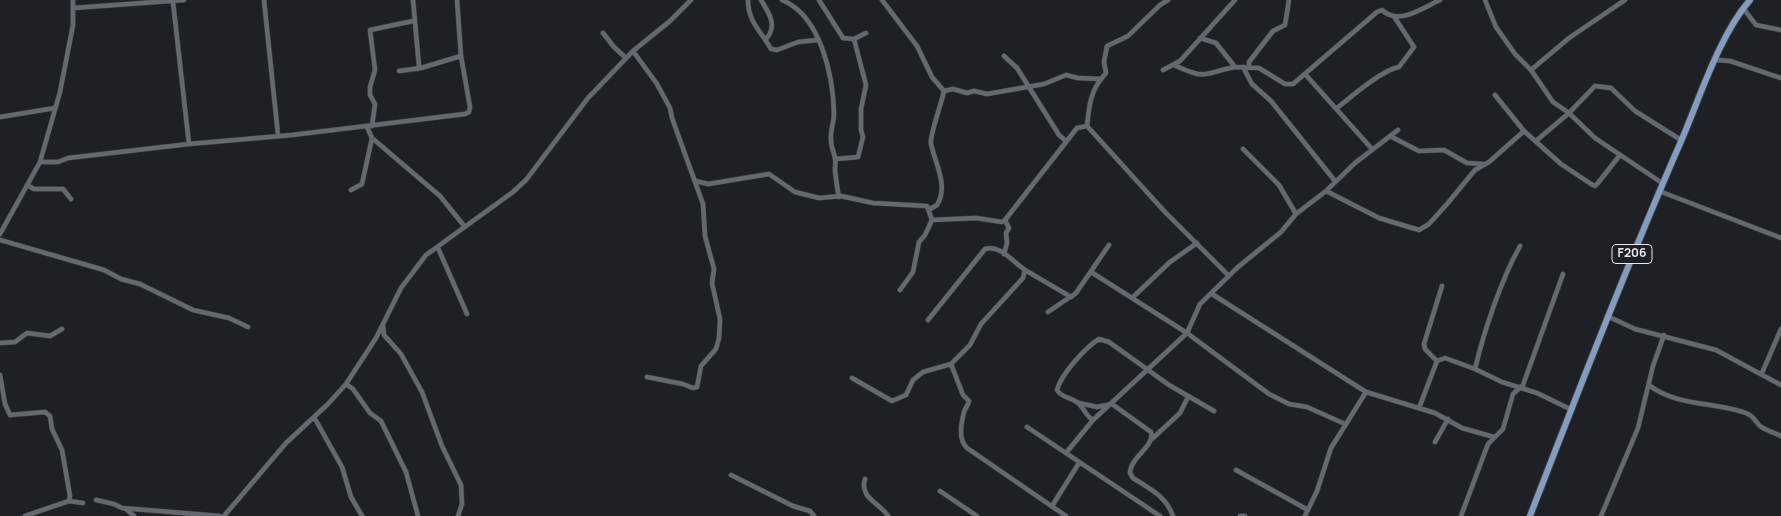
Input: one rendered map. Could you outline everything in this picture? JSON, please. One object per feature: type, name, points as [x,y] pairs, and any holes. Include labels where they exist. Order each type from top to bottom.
[{"type":"main road","name":"F206","points":[[1530,516],[1607,316],[1662,183],[1716,60],[1743,8],[1750,0]]},
{"type":"street","points":[[0,234],[40,162],[55,108],[69,44],[73,0]]},
{"type":"street","points":[[73,8],[184,0]]},
{"type":"street","points":[[264,0],[278,135]]},
{"type":"street","points":[[413,0],[419,66],[417,69]]},
{"type":"street","points":[[40,162],[58,162],[68,158],[369,126],[454,116],[468,112],[470,107],[462,56],[457,0]]},
{"type":"street","points":[[224,516],[262,470],[346,384],[383,325],[389,308],[426,255],[438,248],[454,233],[504,201],[526,180],[588,98],[633,51],[676,16],[691,0]]},
{"type":"street","points":[[748,0],[749,15],[753,25],[766,39],[772,49],[777,50],[798,42],[818,40]]},
{"type":"street","points":[[761,0],[772,23],[771,34],[766,39]]},
{"type":"street","points":[[782,0],[793,5],[804,17],[818,40],[832,84],[834,116],[831,141],[832,152],[836,158],[839,196]]},
{"type":"street","points":[[819,0],[843,38],[854,39],[866,33]]},
{"type":"street","points":[[882,0],[917,46],[932,77],[944,91]]},
{"type":"street","points":[[1086,126],[1095,87],[1106,74],[1104,62],[1107,46],[1128,36],[1160,5],[1168,0]]},
{"type":"street","points":[[1163,70],[1174,65],[1236,0]]},
{"type":"street","points":[[1246,67],[1273,31],[1285,25],[1289,0]]},
{"type":"street","points":[[1395,18],[1402,17],[1440,0]]},
{"type":"street","points":[[1485,0],[1496,27],[1515,54],[1531,70],[1553,102],[1569,113],[1595,138],[1662,183]]},
{"type":"street","points":[[1531,70],[1569,38],[1625,0]]},
{"type":"street","points":[[173,2],[189,144]]},
{"type":"street","points":[[1743,8],[1756,25],[1781,30]]},
{"type":"street","points":[[1174,65],[1192,74],[1201,76],[1235,67],[1259,68],[1286,84],[1293,84],[1382,10],[1395,18],[1414,47],[1399,67],[1390,69],[1380,75],[1337,108]]},
{"type":"street","points":[[351,190],[362,184],[372,138],[369,126],[375,104],[370,95],[370,86],[375,70],[370,30],[414,21]]},
{"type":"street","points":[[603,32],[614,47],[626,58]]},
{"type":"street","points":[[1200,38],[1216,43],[1235,67]]},
{"type":"street","points":[[836,158],[858,157],[863,137],[861,109],[866,85],[854,39]]},
{"type":"street","points":[[633,51],[664,94],[696,181],[703,204],[705,236],[714,269],[712,283],[720,319],[720,338],[716,349],[701,366],[697,387],[693,388],[683,384],[647,377]]},
{"type":"street","points":[[399,71],[417,69],[462,56]]},
{"type":"street","points":[[1004,56],[1017,68],[1059,135],[1066,141]]},
{"type":"street","points":[[1716,60],[1730,61],[1781,78]]},
{"type":"street","points":[[1246,67],[1252,84],[1271,101],[1335,181]]},
{"type":"street","points":[[1305,74],[1337,108],[1372,150]]},
{"type":"street","points":[[944,91],[953,89],[967,93],[974,91],[987,94],[1044,84],[1066,75],[1078,78],[1101,79]]},
{"type":"street","points":[[1537,140],[1569,113],[1595,86],[1603,85],[1611,88],[1635,111],[1681,140]]},
{"type":"street","points":[[696,181],[708,184],[728,182],[764,174],[777,179],[795,192],[819,198],[839,196],[878,204],[920,204],[930,208],[937,206],[941,191],[938,164],[930,135],[940,113],[944,91]]},
{"type":"street","points":[[1495,95],[1524,131],[1537,140],[1561,164],[1595,186],[1620,155]]},
{"type":"street","points":[[0,117],[55,108]]},
{"type":"street","points":[[932,220],[976,218],[1002,222],[1077,128],[1086,126]]},
{"type":"street","points":[[1086,126],[1165,212],[1229,276]]},
{"type":"street","points":[[1066,453],[1093,420],[1187,333],[1200,304],[1229,276],[1281,232],[1296,214],[1398,130]]},
{"type":"street","points":[[1326,191],[1379,218],[1420,230],[1429,224],[1475,170],[1489,162],[1524,131]]},
{"type":"street","points":[[1390,136],[1419,151],[1444,150],[1474,165],[1489,162]]},
{"type":"street","points":[[372,138],[440,196],[465,227]]},
{"type":"street","points":[[1243,149],[1280,185],[1296,214]]},
{"type":"street","points":[[27,185],[34,188],[63,189],[71,199]]},
{"type":"street","points":[[1659,191],[1781,238]]},
{"type":"street","points":[[900,290],[913,272],[919,242],[925,235],[932,220],[930,208]]},
{"type":"street","points":[[1004,254],[1008,244],[1006,233],[1009,228],[1005,220]]},
{"type":"street","points":[[0,240],[104,270],[121,279],[140,284],[193,310],[229,318],[248,328]]},
{"type":"street","points":[[1132,298],[1170,262],[1197,243]]},
{"type":"street","points":[[1048,312],[1071,297],[1109,245]]},
{"type":"street","points":[[1475,369],[1480,349],[1510,265],[1520,246]]},
{"type":"street","points":[[928,320],[985,249],[992,247],[1025,270],[1071,297]]},
{"type":"street","points":[[438,248],[468,314]]},
{"type":"street","points":[[852,378],[892,401],[906,395],[913,380],[923,372],[951,364],[970,345],[982,324],[1023,278],[1025,270]]},
{"type":"street","points":[[1091,272],[1187,333],[1269,394],[1289,404],[1307,407],[1345,424]]},
{"type":"street","points":[[1461,516],[1488,444],[1503,429],[1513,394],[1524,385],[1563,274]]},
{"type":"street","points":[[1437,361],[1424,348],[1424,344],[1442,286]]},
{"type":"street","points":[[1212,294],[1366,392],[1418,408],[1448,419],[1462,428],[1494,438]]},
{"type":"street","points":[[1607,316],[1635,329],[1716,350],[1781,384]]},
{"type":"street","points":[[383,325],[384,335],[401,354],[425,399],[428,414],[461,485],[462,504],[458,516]]},
{"type":"street","points":[[0,343],[15,342],[27,333],[50,336],[62,329]]},
{"type":"street","points":[[1762,373],[1781,329]]},
{"type":"street","points":[[1601,516],[1628,456],[1664,335]]},
{"type":"street","points":[[1151,440],[1151,432],[1112,404],[1097,407],[1080,403],[1060,395],[1057,390],[1063,376],[1092,343],[1099,339],[1109,342],[1188,397],[1214,411]]},
{"type":"street","points":[[1418,408],[1437,361],[1445,358],[1519,388],[1537,393],[1572,410]]},
{"type":"street","points":[[951,364],[963,394],[969,401],[964,411],[961,430],[962,443],[1066,516]]},
{"type":"street","points":[[0,375],[5,404],[10,415],[45,412],[50,416],[52,429],[62,450],[70,496],[69,501]]},
{"type":"street","points":[[346,384],[353,390],[370,414],[381,422],[395,448],[411,486],[418,516]]},
{"type":"street","points":[[1648,385],[1654,390],[1684,400],[1743,412],[1752,416],[1760,426],[1781,436]]},
{"type":"street","points":[[1305,516],[1331,448],[1366,392]]},
{"type":"street","points":[[1173,516],[1169,506],[1162,497],[1133,478],[1130,473],[1134,462],[1151,440],[1177,416],[1188,397]]},
{"type":"street","points":[[1080,403],[1087,415],[1093,420]]},
{"type":"street","points":[[314,417],[342,467],[352,497],[362,516]]},
{"type":"street","points":[[1434,442],[1448,419]]},
{"type":"street","points":[[1027,427],[1160,516]]},
{"type":"street","points":[[1052,506],[1079,463]]},
{"type":"street","points":[[1236,470],[1308,510]]},
{"type":"street","points":[[731,475],[793,506],[810,512],[814,516]]},
{"type":"street","points":[[866,479],[864,491],[872,502],[884,510],[888,516]]},
{"type":"street","points":[[940,491],[977,516]]},
{"type":"street","points":[[96,500],[126,508],[220,516]]},
{"type":"street","points":[[25,516],[69,501],[83,504]]},
{"type":"street","points":[[126,508],[134,516]]},
{"type":"street","points":[[1240,516],[1246,516]]}]
